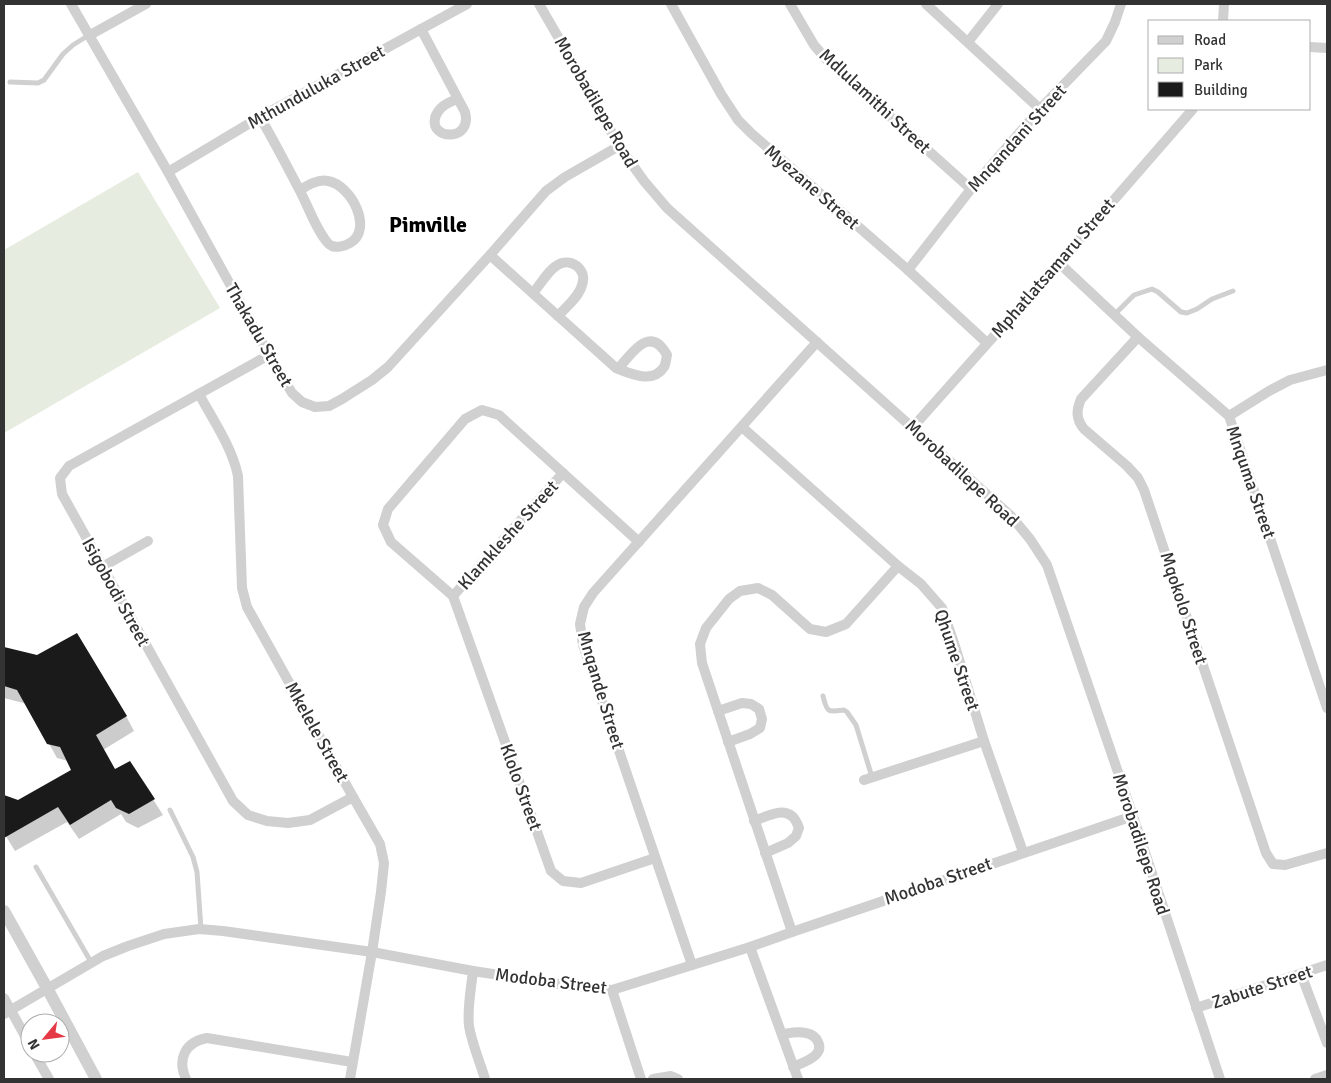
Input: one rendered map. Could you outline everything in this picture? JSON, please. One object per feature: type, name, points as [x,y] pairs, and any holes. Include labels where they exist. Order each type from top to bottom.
[{"type":"street","name":"Thakadu Street","points":[[71,4],[292,393],[302,402],[315,406],[329,406],[372,380],[388,367],[546,191],[565,176],[619,146]]},
{"type":"street","points":[[90,35],[146,4]]},
{"type":"street","name":"Mthunduluka Street","points":[[168,172],[260,117],[467,4]]},
{"type":"street","name":"Morobadilepe Road","points":[[539,4],[619,146],[644,181],[667,208],[1011,516],[1030,539],[1047,565],[1220,1079]]},
{"type":"street","name":"Myezane Street","points":[[671,4],[721,94],[738,120],[987,342]]},
{"type":"street","name":"Mdlulamithi Street","points":[[790,4],[814,45],[826,59],[971,189]]},
{"type":"street","points":[[926,4],[1040,109]]},
{"type":"street","points":[[968,42],[998,4]]},
{"type":"street","name":"Mnqandani Street","points":[[908,270],[971,189],[1040,109],[1106,41],[1121,4]]},
{"type":"street","points":[[1223,20],[1224,4]]},
{"type":"street","points":[[421,29],[458,99]]},
{"type":"street","points":[[1311,47],[1327,48]]},
{"type":"street","name":"Mphatlatsamaru Street","points":[[913,427],[1192,110]]},
{"type":"street","points":[[260,117],[324,238],[331,246],[338,247],[352,242],[356,237],[360,221],[358,211],[348,192],[338,184],[327,180],[310,183],[300,190]]},
{"type":"street","points":[[490,255],[618,370],[637,376],[648,377],[658,373],[664,367],[667,355],[663,347],[655,342],[646,342],[638,346],[618,370]]},
{"type":"street","points":[[533,294],[555,267],[563,262],[571,262],[578,266],[583,274],[583,283],[578,294],[558,316]]},
{"type":"street","name":"Mnquma Street","points":[[1059,263],[1138,337],[1229,416],[1327,708]]},
{"type":"street","name":"Mqokolo Street","points":[[1138,337],[1081,399],[1077,416],[1079,423],[1127,466],[1138,478],[1144,490],[1266,853],[1273,864],[1285,865],[1327,853]]},
{"type":"street","name":"Mnqande Street","points":[[692,965],[583,645],[580,624],[584,607],[593,593],[817,342]]},
{"type":"street","name":"Isigobodi Street","points":[[269,355],[69,466],[60,478],[62,494],[232,801],[248,815],[267,821],[288,823],[310,820],[353,797]]},
{"type":"street","points":[[1229,416],[1269,390],[1290,380],[1327,370]]},
{"type":"street","name":"Mkelele Street","points":[[199,394],[231,452],[236,465],[242,588],[247,606],[380,844],[384,863],[372,952],[350,1079]]},
{"type":"street","name":"Klamkleshe Street","points":[[563,473],[453,596],[391,542],[383,525],[388,509],[466,419],[482,410],[499,415],[563,473],[639,542]]},
{"type":"street","name":"Qhume Street","points":[[742,427],[898,566],[921,584],[942,608],[984,741],[1023,852]]},
{"type":"street","points":[[102,567],[148,542]]},
{"type":"street","points":[[792,932],[702,663],[700,644],[706,628],[729,599],[740,590],[758,588],[772,595],[810,629],[826,632],[846,624],[898,566]]},
{"type":"street","name":"Klolo Street","points":[[453,596],[550,871],[563,881],[581,883],[655,858]]},
{"type":"street","points":[[718,711],[742,703],[751,704],[759,710],[762,719],[760,728],[728,742]]},
{"type":"street","points":[[868,778],[984,741]]},
{"type":"street","points":[[754,821],[779,812],[789,814],[796,820],[799,828],[796,836],[788,843],[765,853]]},
{"type":"street","name":"Modoba Street","points":[[7,1012],[103,956],[164,934],[201,929],[372,952],[473,971],[612,990],[750,947],[1132,816]]},
{"type":"street","points":[[4,911],[96,1079]]},
{"type":"street","points":[[750,947],[798,1079]]},
{"type":"street","name":"Zabute Street","points":[[1196,1008],[1327,965]]},
{"type":"street","points":[[473,971],[469,1025],[485,1079]]},
{"type":"street","points":[[1301,974],[1327,1043]]},
{"type":"street","points":[[612,990],[641,1079]]},
{"type":"street","points":[[4,998],[7,1012],[20,1031]]},
{"type":"street","points":[[782,1034],[805,1033],[818,1040],[818,1052],[814,1057],[793,1066]]},
{"type":"street","points":[[186,1079],[182,1068],[186,1050],[191,1044],[207,1038],[352,1062]]},
{"type":"street","points":[[40,1063],[49,1079]]},
{"type":"street","points":[[1314,1079],[1327,1075]]},
{"type":"street","points":[[653,1079],[671,1076],[678,1079]]},
{"type":"lane","points":[[10,82],[38,83],[44,80],[63,54],[73,45],[90,35]]},
{"type":"lane","points":[[1114,315],[1134,295],[1152,289],[1181,312],[1196,309],[1212,299],[1234,291]]},
{"type":"lane","points":[[823,696],[826,708],[830,712],[844,710],[854,721],[868,778]]},
{"type":"lane","points":[[170,810],[193,857],[198,872],[201,929]]},
{"type":"lane","points":[[36,868],[91,962]]},
{"type":"green space","points":[[138,172],[220,308],[4,433],[4,250]]},
{"type":"building","points":[[77,633],[127,716],[96,735],[115,769],[130,761],[155,799],[129,814],[116,808],[111,800],[70,825],[58,807],[4,838],[4,795],[18,800],[71,770],[60,747],[47,744],[17,690],[4,686],[4,647],[37,655]]},
{"type":"district","name":"Pimville","points":[[428,224]]}]
